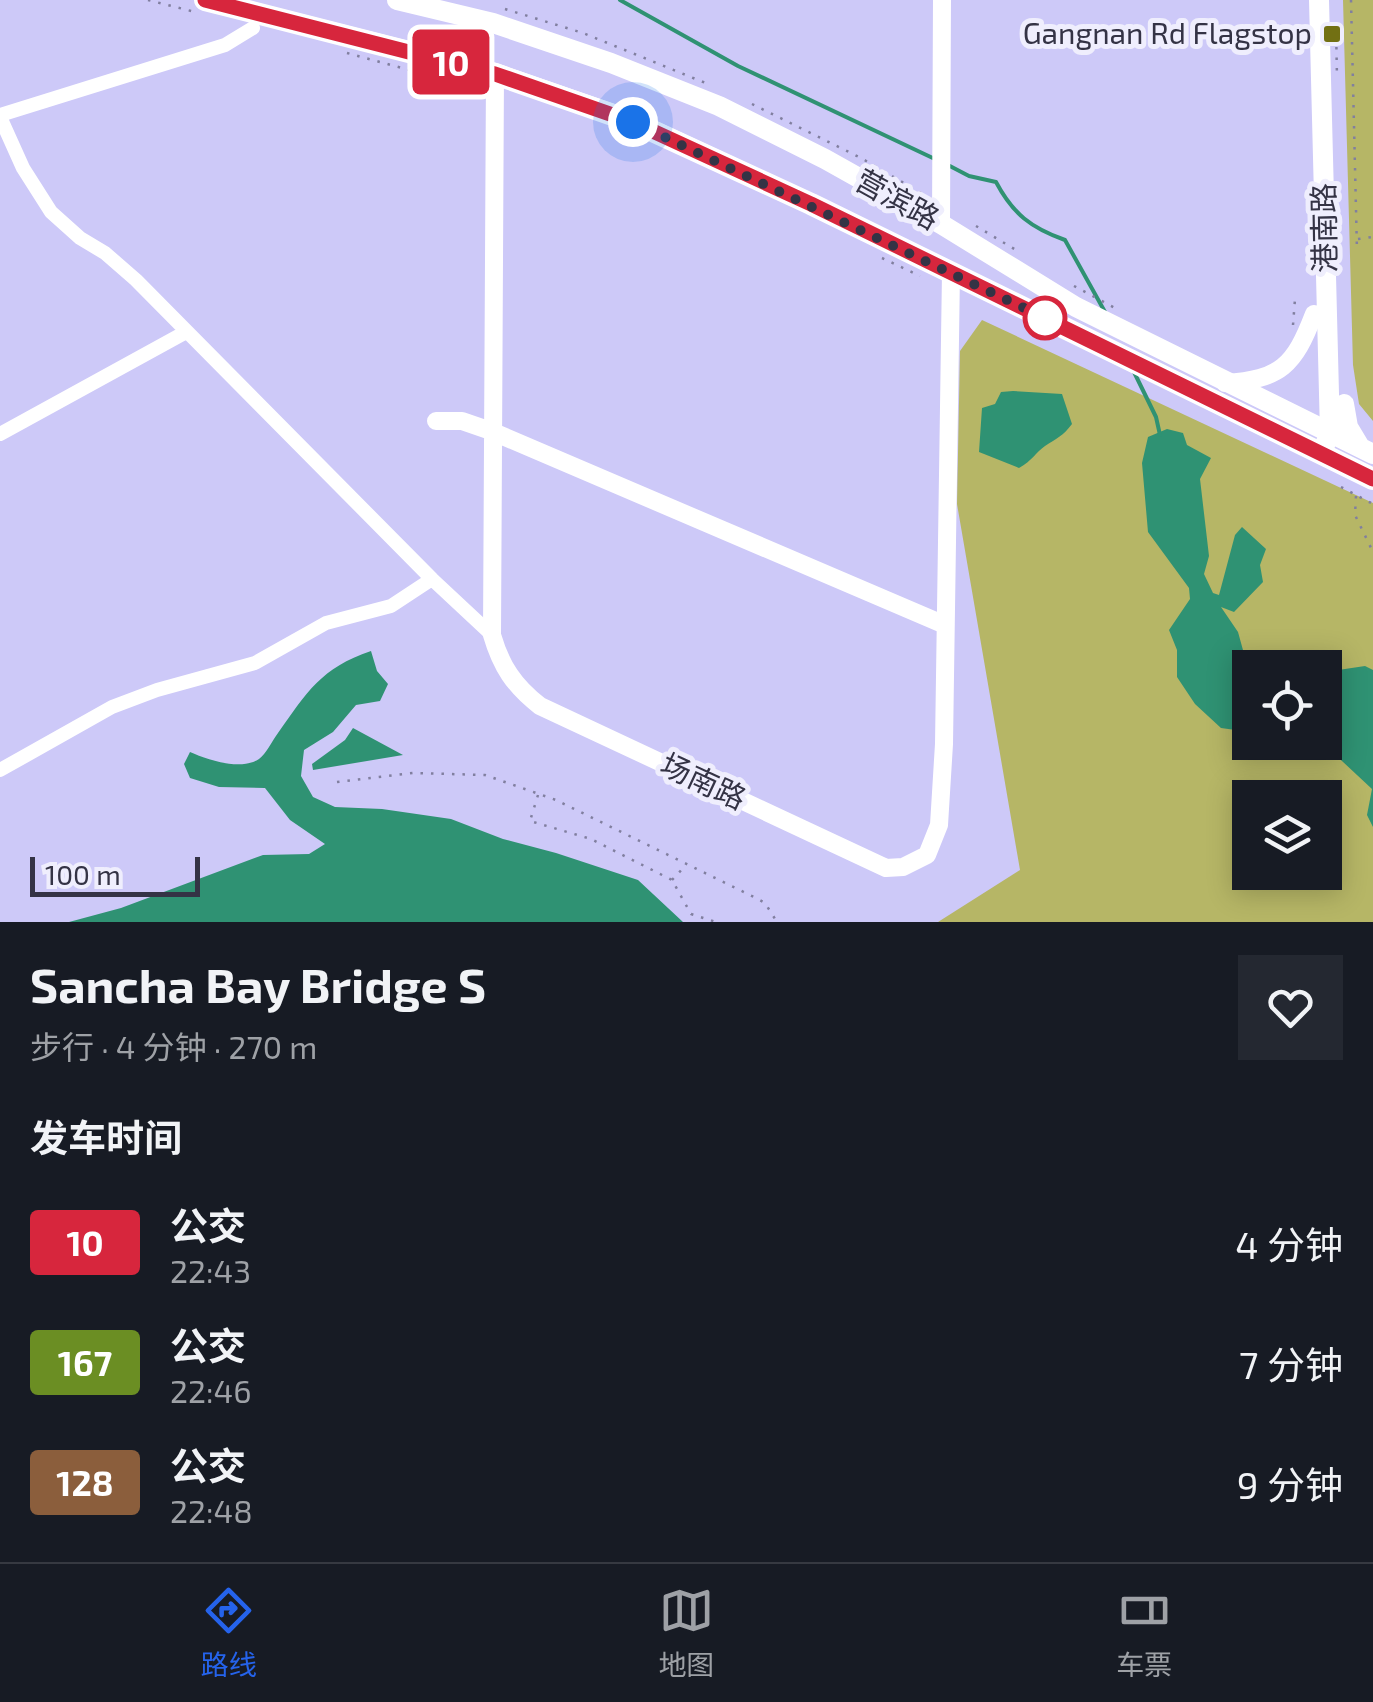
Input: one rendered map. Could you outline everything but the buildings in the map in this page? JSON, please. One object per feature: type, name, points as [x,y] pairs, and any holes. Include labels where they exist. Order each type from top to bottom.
[{"type":"main road","name":"营滨路","points":[[398,0],[493,22],[719,106],[942,224],[1313,450],[1373,479]]},
{"type":"main road","name":"港南路","points":[[1307,0],[1314,314],[1322,428]]},
{"type":"main road","name":"港南路","points":[[1313,450],[1322,428],[1319,0]]},
{"type":"main road","name":"营滨路","points":[[203,7],[588,104],[718,169],[1063,326],[1220,392],[1322,428],[1367,452]]},
{"type":"main road","points":[[1344,404],[1348,427],[1367,452]]},
{"type":"street","points":[[942,0],[942,224]]},
{"type":"street","points":[[253,28],[225,45],[0,116],[23,168],[51,212],[136,280],[432,580],[492,635]]},
{"type":"street","name":"场南路","points":[[495,83],[492,635],[500,663],[520,691],[540,706],[886,868],[903,867],[926,855],[938,825],[944,744],[951,272]]},
{"type":"street","points":[[1220,392],[1275,374],[1289,364],[1314,314]]},
{"type":"street","points":[[0,434],[186,332]]},
{"type":"street","points":[[436,421],[462,422],[491,431],[945,625]]},
{"type":"street","points":[[0,770],[112,706],[255,663],[326,623],[390,606],[432,580]]},
{"type":"path","points":[[148,0],[203,7]]},
{"type":"path","points":[[1351,0],[1357,250]]},
{"type":"path","points":[[347,53],[495,83]]},
{"type":"path","points":[[1357,239],[1373,237]]},
{"type":"path","points":[[876,254],[922,277]]},
{"type":"path","points":[[1293,326],[1295,299]]},
{"type":"path","points":[[1341,488],[1373,504]]},
{"type":"path","points":[[1356,496],[1355,515],[1373,552]]},
{"type":"path","points":[[337,782],[412,773],[480,774],[538,793],[766,903],[777,922]]},
{"type":"path","points":[[538,793],[530,821],[591,838],[672,880],[691,914],[716,922]]},
{"type":"path","points":[[672,880],[687,864]]},
{"type":"shaded area","points":[[1343,0],[1373,0],[1373,421],[1359,404],[1353,365]]},
{"type":"shaded area","points":[[982,320],[1373,503],[1373,922],[938,922],[1020,870],[957,504],[960,351]]},
{"type":"shaded area","points":[[1001,392],[1062,394],[1072,424],[1019,468],[979,452],[982,408],[995,404]]},
{"type":"shaded area","points":[[1167,429],[1183,433],[1187,445],[1211,458],[1200,479],[1209,556],[1204,574],[1213,593],[1219,595],[1235,535],[1242,527],[1266,549],[1260,565],[1263,582],[1234,612],[1221,607],[1238,632],[1243,650],[1232,650],[1232,730],[1221,728],[1195,704],[1177,677],[1177,650],[1169,630],[1190,599],[1189,588],[1148,532],[1142,463],[1148,437]]},
{"type":"shaded area","points":[[371,651],[377,671],[388,684],[380,701],[356,705],[333,732],[304,750],[301,776],[313,797],[335,807],[451,819],[638,880],[683,922],[69,922],[121,908],[263,855],[309,854],[325,844],[290,820],[265,788],[219,787],[190,778],[184,764],[190,752],[234,764],[259,759],[317,683],[339,665]]},
{"type":"shaded area","points":[[1365,666],[1373,670],[1373,827],[1367,815],[1372,789],[1341,760],[1342,669]]},
{"type":"shaded area","points":[[353,728],[403,755],[313,770],[312,764],[345,740]]},
{"type":"waterway","points":[[620,0],[738,66],[937,160]]},
{"type":"waterway","points":[[946,164],[969,176],[996,182],[1024,218],[1065,240],[1105,312]]},
{"type":"waterway","points":[[1133,370],[1156,417],[1160,435]]},
{"type":"bus line","name":"10","points":[[205,0],[495,74],[633,122],[811,204],[1373,479]]},
{"type":"place","name":"Gangnan Rd Flagstop","points":[[1332,34]]},
{"type":"route","points":[[633,122],[1045,318]]}]
